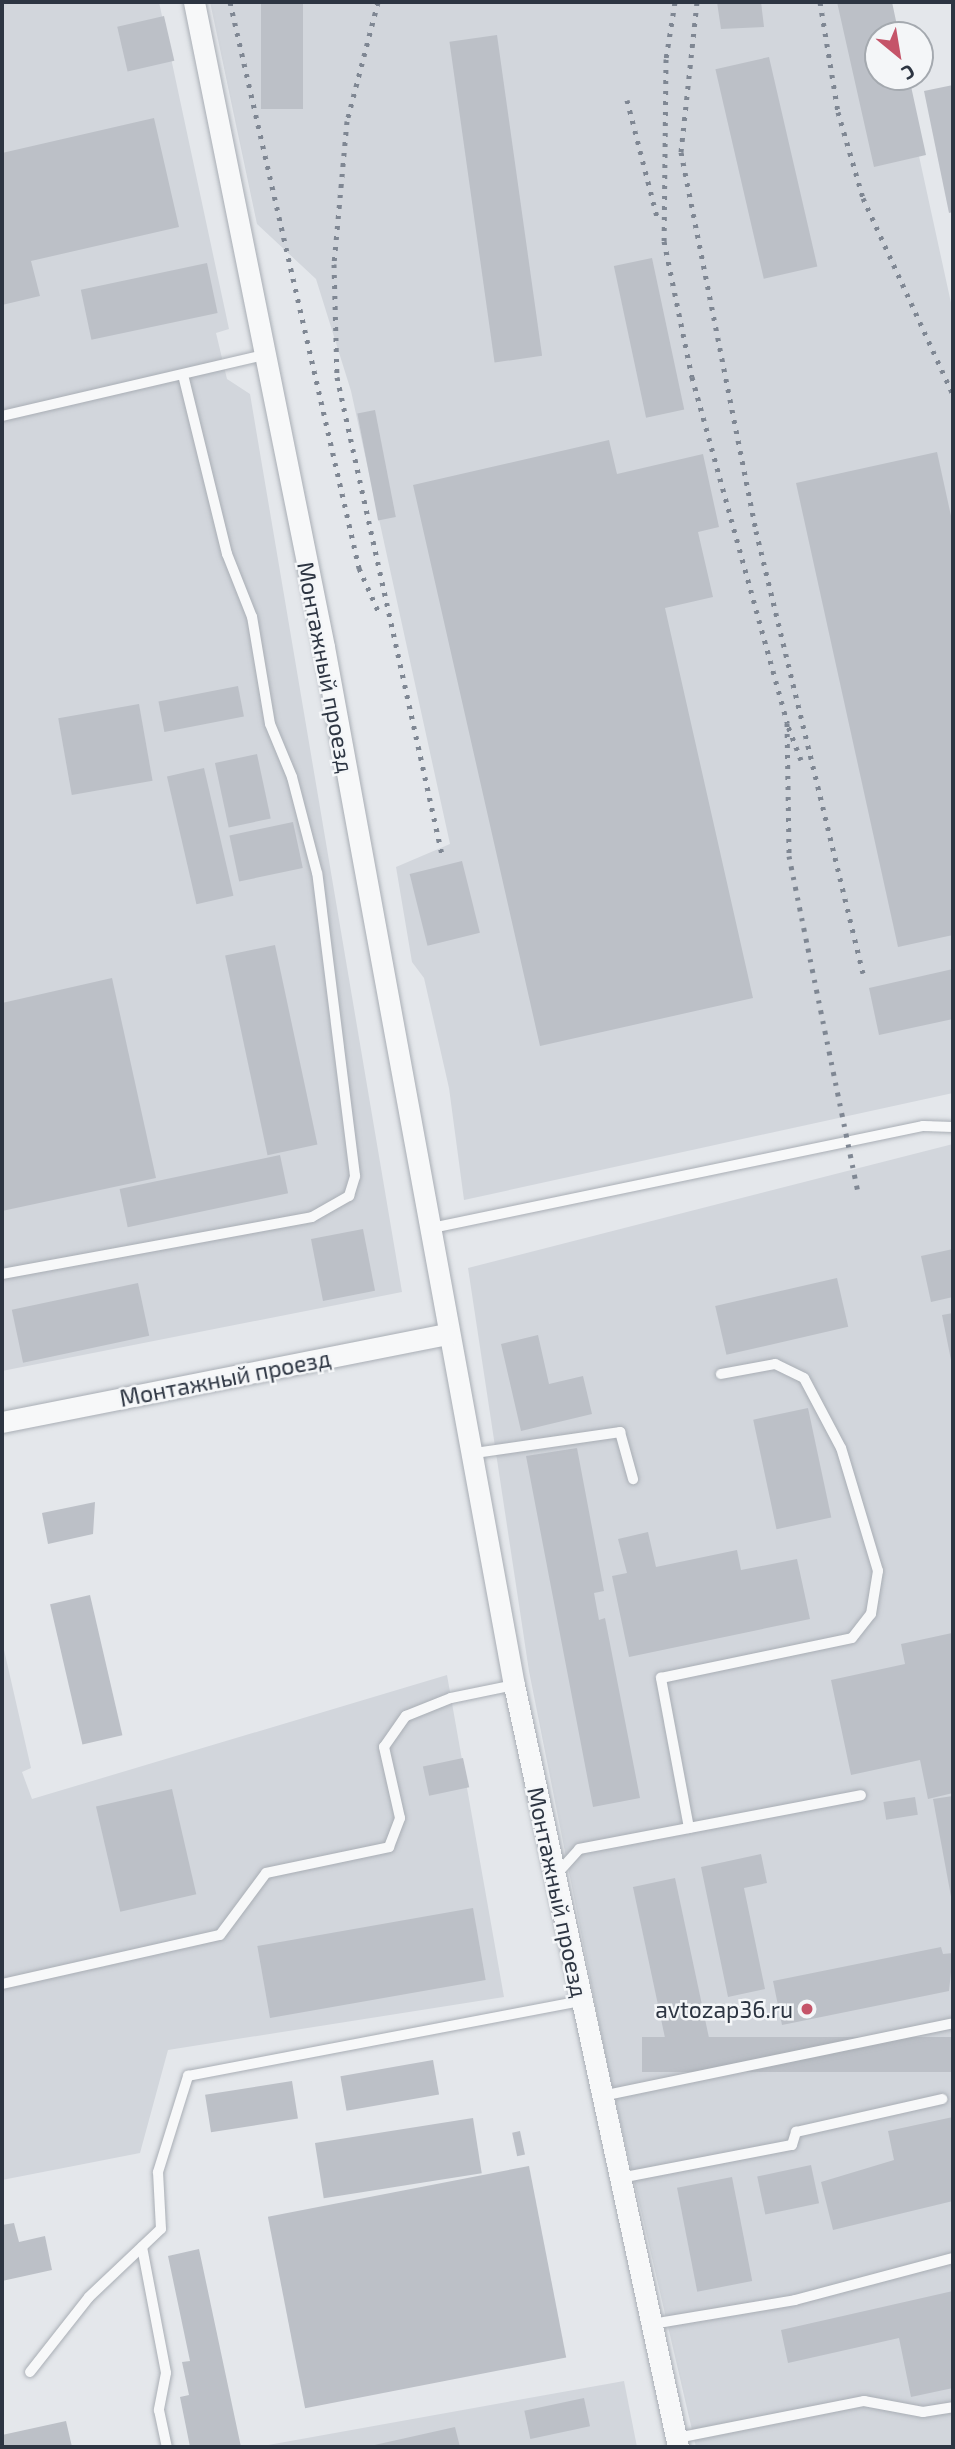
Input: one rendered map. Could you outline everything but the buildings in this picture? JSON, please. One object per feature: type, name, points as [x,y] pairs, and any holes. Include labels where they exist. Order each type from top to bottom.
[{"type":"street","name":"Монтажный проезд","points":[[194,2],[265,355],[427,1229],[475,1453],[514,1685],[677,2443]]},
{"type":"street","name":"Монтажный проезд","points":[[2,1422],[449,1334]]},
{"type":"lane","points":[[2,416],[265,355]]},
{"type":"lane","points":[[2,1274],[312,1217],[349,1196],[355,1176],[317,873],[292,777],[270,724],[252,617],[228,554],[183,375]]},
{"type":"lane","points":[[427,1229],[923,1126],[953,1127]]},
{"type":"lane","points":[[689,1828],[661,1678],[852,1638],[871,1614],[878,1572],[841,1448],[804,1378],[775,1364],[721,1374]]},
{"type":"lane","points":[[475,1453],[620,1432],[633,1479]]},
{"type":"lane","points":[[2,1984],[220,1935],[266,1873],[389,1847],[400,1818],[384,1747],[406,1716],[451,1698],[514,1685]]},
{"type":"lane","points":[[555,1876],[579,1849],[861,1795]]},
{"type":"lane","points":[[30,2372],[89,2297],[161,2229],[158,2172],[188,2076],[582,2001]]},
{"type":"lane","points":[[602,2095],[953,2023]]},
{"type":"lane","points":[[620,2178],[792,2145],[796,2132],[942,2099]]},
{"type":"lane","points":[[142,2248],[166,2373],[159,2410],[167,2447]]},
{"type":"lane","points":[[652,2324],[795,2300],[953,2258]]},
{"type":"lane","points":[[677,2443],[864,2401],[923,2412],[953,2407]]},
{"type":"shaded area","points":[[2,2],[159,2],[229,329],[216,333],[227,379],[250,394],[402,1292],[2,1371]]},
{"type":"shaded area","points":[[210,2],[891,2],[894,21],[864,21],[864,91],[885,91],[919,156],[953,312],[953,1093],[464,1200],[449,1088],[424,978],[412,962],[396,867],[450,844],[351,391],[316,279],[257,224]]},
{"type":"shaded area","points":[[953,1144],[953,2447],[696,2447],[609,2073],[529,1671],[468,1268]]},
{"type":"shaded area","points":[[2,1641],[31,1768],[22,1772],[32,1799],[447,1675],[504,1997],[168,2050],[140,2153],[2,2180]]},
{"type":"shaded area","points":[[624,2381],[637,2447],[257,2447]]},
{"type":"railway","points":[[230,2],[359,568],[379,613]]},
{"type":"railway","points":[[378,2],[347,121],[334,264],[337,377],[442,854]]},
{"type":"railway","points":[[675,2],[666,59],[664,241],[692,377],[787,723]]},
{"type":"railway","points":[[697,2],[681,152],[756,531],[863,973]]},
{"type":"railway","points":[[820,2],[838,112],[863,198],[953,395]]},
{"type":"railway","points":[[627,100],[658,221]]},
{"type":"railway","points":[[801,760],[787,723],[789,856],[858,1193]]},
{"type":"place","name":"avtozap36.ru","points":[[807,2009]]}]
